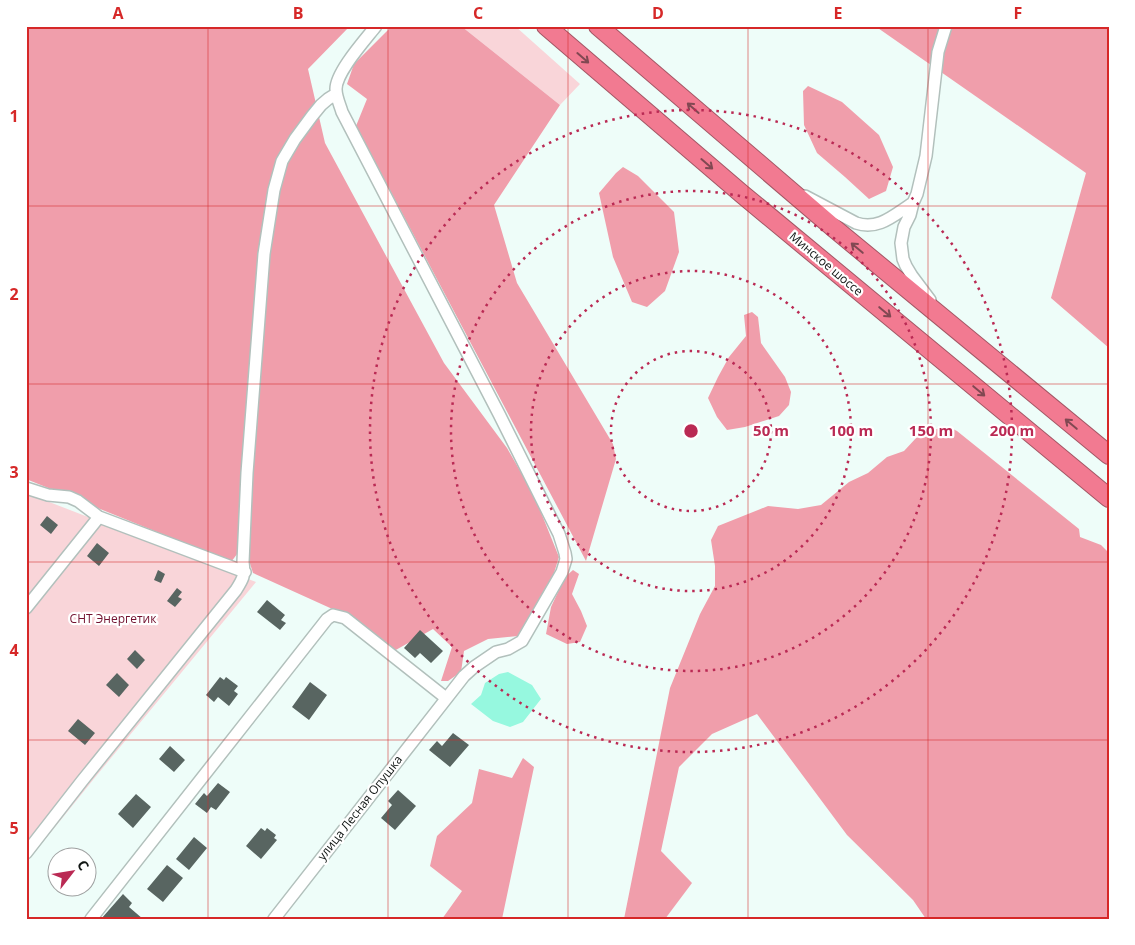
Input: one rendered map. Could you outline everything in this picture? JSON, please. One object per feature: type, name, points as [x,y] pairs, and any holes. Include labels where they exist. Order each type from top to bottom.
[{"type":"highway","name":"Минское шоссе","points":[[546,26],[742,194],[1109,498]]},
{"type":"highway","points":[[598,26],[784,186],[1109,455]]},
{"type":"street","points":[[26,853],[244,578],[247,473],[263,263],[274,190],[282,161],[312,116],[321,105],[336,94],[336,84],[344,69],[376,26]]},
{"type":"street","points":[[946,26],[938,52],[926,156],[912,212],[902,234],[901,247],[903,259],[912,276],[949,323]]},
{"type":"street","name":"улица Лесная Опушка","points":[[274,919],[464,676],[474,666],[496,652],[508,650],[522,641],[562,572],[566,560],[562,542],[549,514],[342,112],[336,94]]},
{"type":"street","points":[[784,186],[860,225],[885,222],[913,203]]},
{"type":"street","points":[[26,488],[48,495],[68,497],[78,501],[99,517],[244,572]]},
{"type":"street","points":[[26,608],[99,517]]},
{"type":"street","points":[[91,919],[327,619],[333,615],[345,618],[446,698]]},
{"type":"green space","points":[[461,26],[515,26],[580,84],[560,105]]},
{"type":"green space","name":"СНТ Энергетик","points":[[26,493],[256,582],[26,863]]},
{"type":"shaded area","points":[[26,26],[350,26],[308,69],[325,143],[444,363],[507,448],[534,495],[559,557],[554,573],[518,636],[488,639],[464,651],[461,672],[448,681],[441,681],[452,647],[433,629],[394,651],[350,617],[253,573],[244,545],[231,562],[26,479]]},
{"type":"shaded area","points":[[392,26],[461,26],[560,105],[494,205],[517,283],[613,444],[616,459],[586,561],[356,126],[367,99],[347,84],[354,64]]},
{"type":"shaded area","points":[[875,26],[1109,26],[1109,348],[1051,298],[1086,173]]},
{"type":"shaded area","points":[[808,86],[842,102],[879,135],[893,167],[886,191],[869,199],[817,153],[804,125],[803,91]]},
{"type":"shaded area","points":[[623,167],[638,176],[674,212],[679,252],[665,291],[647,307],[632,302],[613,257],[599,193]]},
{"type":"shaded area","points":[[752,312],[758,317],[761,343],[785,377],[791,392],[789,405],[779,416],[745,427],[727,430],[717,417],[708,398],[729,357],[746,336],[744,315]]},
{"type":"shaded area","points":[[944,427],[957,431],[1079,529],[1080,537],[1101,545],[1109,553],[1109,919],[926,919],[913,900],[847,835],[757,714],[712,734],[679,767],[661,851],[692,883],[665,919],[624,919],[670,688],[700,614],[715,586],[715,566],[711,540],[718,526],[768,506],[798,509],[821,505],[849,482],[868,473],[887,457],[904,451],[917,437]]},
{"type":"shaded area","points":[[573,570],[579,574],[572,594],[587,626],[580,642],[567,644],[546,634],[551,607],[565,577]]},
{"type":"shaded area","points":[[508,672],[532,685],[541,699],[523,722],[510,727],[493,721],[471,704],[481,695],[485,683],[499,674]]},
{"type":"shaded area","points":[[523,758],[534,767],[502,919],[442,919],[462,891],[430,866],[437,836],[472,803],[479,769],[512,778]]},
{"type":"building","points":[[47,516],[58,525],[51,534],[40,525]]},
{"type":"building","points":[[97,543],[109,553],[99,566],[87,556]]},
{"type":"building","points":[[158,570],[165,574],[161,583],[154,580]]},
{"type":"building","points":[[177,588],[182,592],[178,597],[182,599],[175,607],[167,601]]},
{"type":"building","points":[[267,600],[285,615],[281,620],[286,623],[280,630],[257,612]]},
{"type":"building","points":[[420,630],[443,651],[431,663],[420,653],[415,658],[404,648]]},
{"type":"building","points":[[135,650],[145,660],[137,669],[127,659]]},
{"type":"building","points":[[117,673],[129,685],[119,697],[106,685]]},
{"type":"building","points":[[220,677],[224,680],[226,677],[238,686],[234,691],[238,694],[229,706],[218,697],[214,702],[206,695]]},
{"type":"building","points":[[310,682],[327,695],[309,720],[292,707]]},
{"type":"building","points":[[78,719],[95,733],[85,745],[68,731]]},
{"type":"building","points":[[453,733],[469,745],[450,767],[429,750],[437,741],[442,746]]},
{"type":"building","points":[[170,746],[185,760],[174,772],[159,759]]},
{"type":"building","points":[[218,783],[230,792],[216,810],[211,807],[207,813],[195,804],[204,793],[207,796]]},
{"type":"building","points":[[398,790],[416,806],[395,830],[381,818],[392,805],[388,801]]},
{"type":"building","points":[[136,794],[151,807],[133,828],[118,814]]},
{"type":"building","points":[[261,828],[265,831],[267,828],[276,835],[274,838],[277,840],[261,859],[246,846]]},
{"type":"building","points":[[194,837],[207,848],[189,870],[176,859]]},
{"type":"building","points":[[167,865],[183,878],[163,902],[147,889]]},
{"type":"building","points":[[123,894],[132,903],[129,907],[143,919],[101,919]]}]
